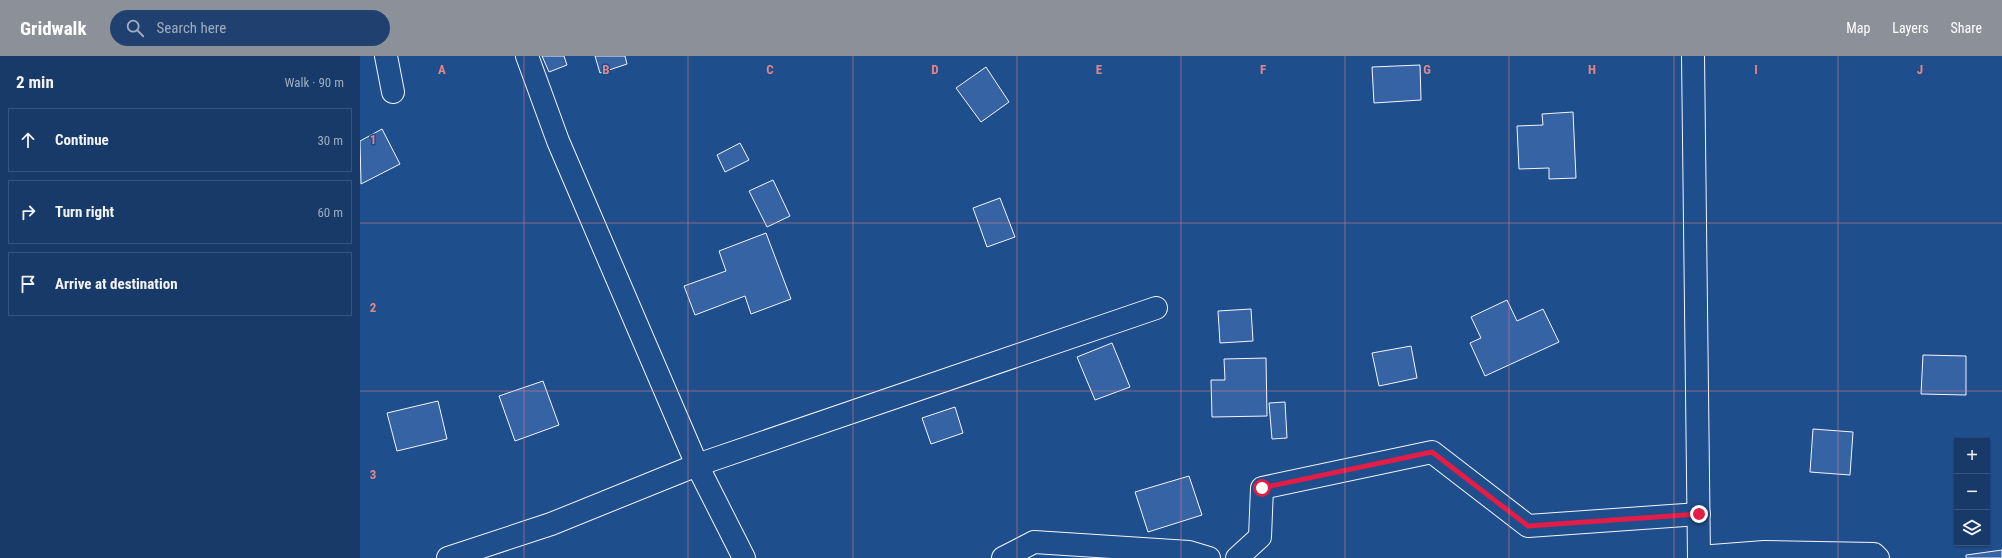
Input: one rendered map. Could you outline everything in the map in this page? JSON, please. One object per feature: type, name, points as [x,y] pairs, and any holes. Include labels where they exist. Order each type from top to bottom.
[{"type":"street","points":[[386,56],[393,92]]},
{"type":"street","points":[[526,56],[558,141],[697,465],[744,558]]},
{"type":"street","points":[[1693,56],[1699,557],[1764,552],[1874,554],[1878,558]]},
{"type":"street","points":[[448,558],[551,524],[697,465],[1156,308]]},
{"type":"street","points":[[1237,558],[1260,537],[1262,488],[1432,452],[1528,526],[1699,514]]},
{"type":"street","points":[[1003,558],[1034,542],[1189,552],[1209,558]]},
{"type":"building","points":[[542,56],[564,56],[567,65],[549,72]]},
{"type":"building","points":[[595,56],[625,56],[627,64],[600,73]]},
{"type":"building","points":[[1420,65],[1421,100],[1374,103],[1372,67]]},
{"type":"building","points":[[986,67],[1009,102],[981,122],[956,88]]},
{"type":"building","points":[[1573,112],[1576,178],[1549,179],[1549,168],[1519,169],[1517,126],[1543,125],[1542,114]]},
{"type":"building","points":[[382,129],[400,164],[361,184],[360,141]]},
{"type":"building","points":[[740,143],[749,160],[725,172],[717,155]]},
{"type":"building","points":[[773,180],[790,216],[767,227],[749,191]]},
{"type":"building","points":[[1000,198],[1015,237],[987,247],[973,208]]},
{"type":"building","points":[[766,233],[791,299],[751,314],[745,296],[695,315],[684,286],[726,271],[719,251]]},
{"type":"building","points":[[1507,300],[1517,321],[1543,309],[1559,342],[1485,376],[1470,343],[1481,338],[1471,317]]},
{"type":"building","points":[[1251,309],[1253,341],[1220,343],[1218,311]]},
{"type":"building","points":[[1112,343],[1130,387],[1095,400],[1077,357]]},
{"type":"building","points":[[1411,346],[1417,378],[1379,386],[1372,353]]},
{"type":"building","points":[[1923,355],[1966,356],[1966,395],[1921,394]]},
{"type":"building","points":[[1266,358],[1267,416],[1212,417],[1211,380],[1225,380],[1224,359]]},
{"type":"building","points":[[543,381],[559,425],[515,441],[499,396]]},
{"type":"building","points":[[438,401],[447,439],[397,451],[387,413]]},
{"type":"building","points":[[1285,402],[1287,438],[1272,439],[1269,403]]},
{"type":"building","points":[[955,407],[963,433],[931,444],[922,418]]},
{"type":"building","points":[[1813,429],[1853,432],[1850,475],[1810,472]]},
{"type":"building","points":[[1189,476],[1202,515],[1148,532],[1135,492]]},
{"type":"building","points":[[2002,550],[2002,558],[1966,558],[1966,555]]},
{"type":"route","points":[[1262,488],[1432,452],[1528,526],[1699,514]]}]
